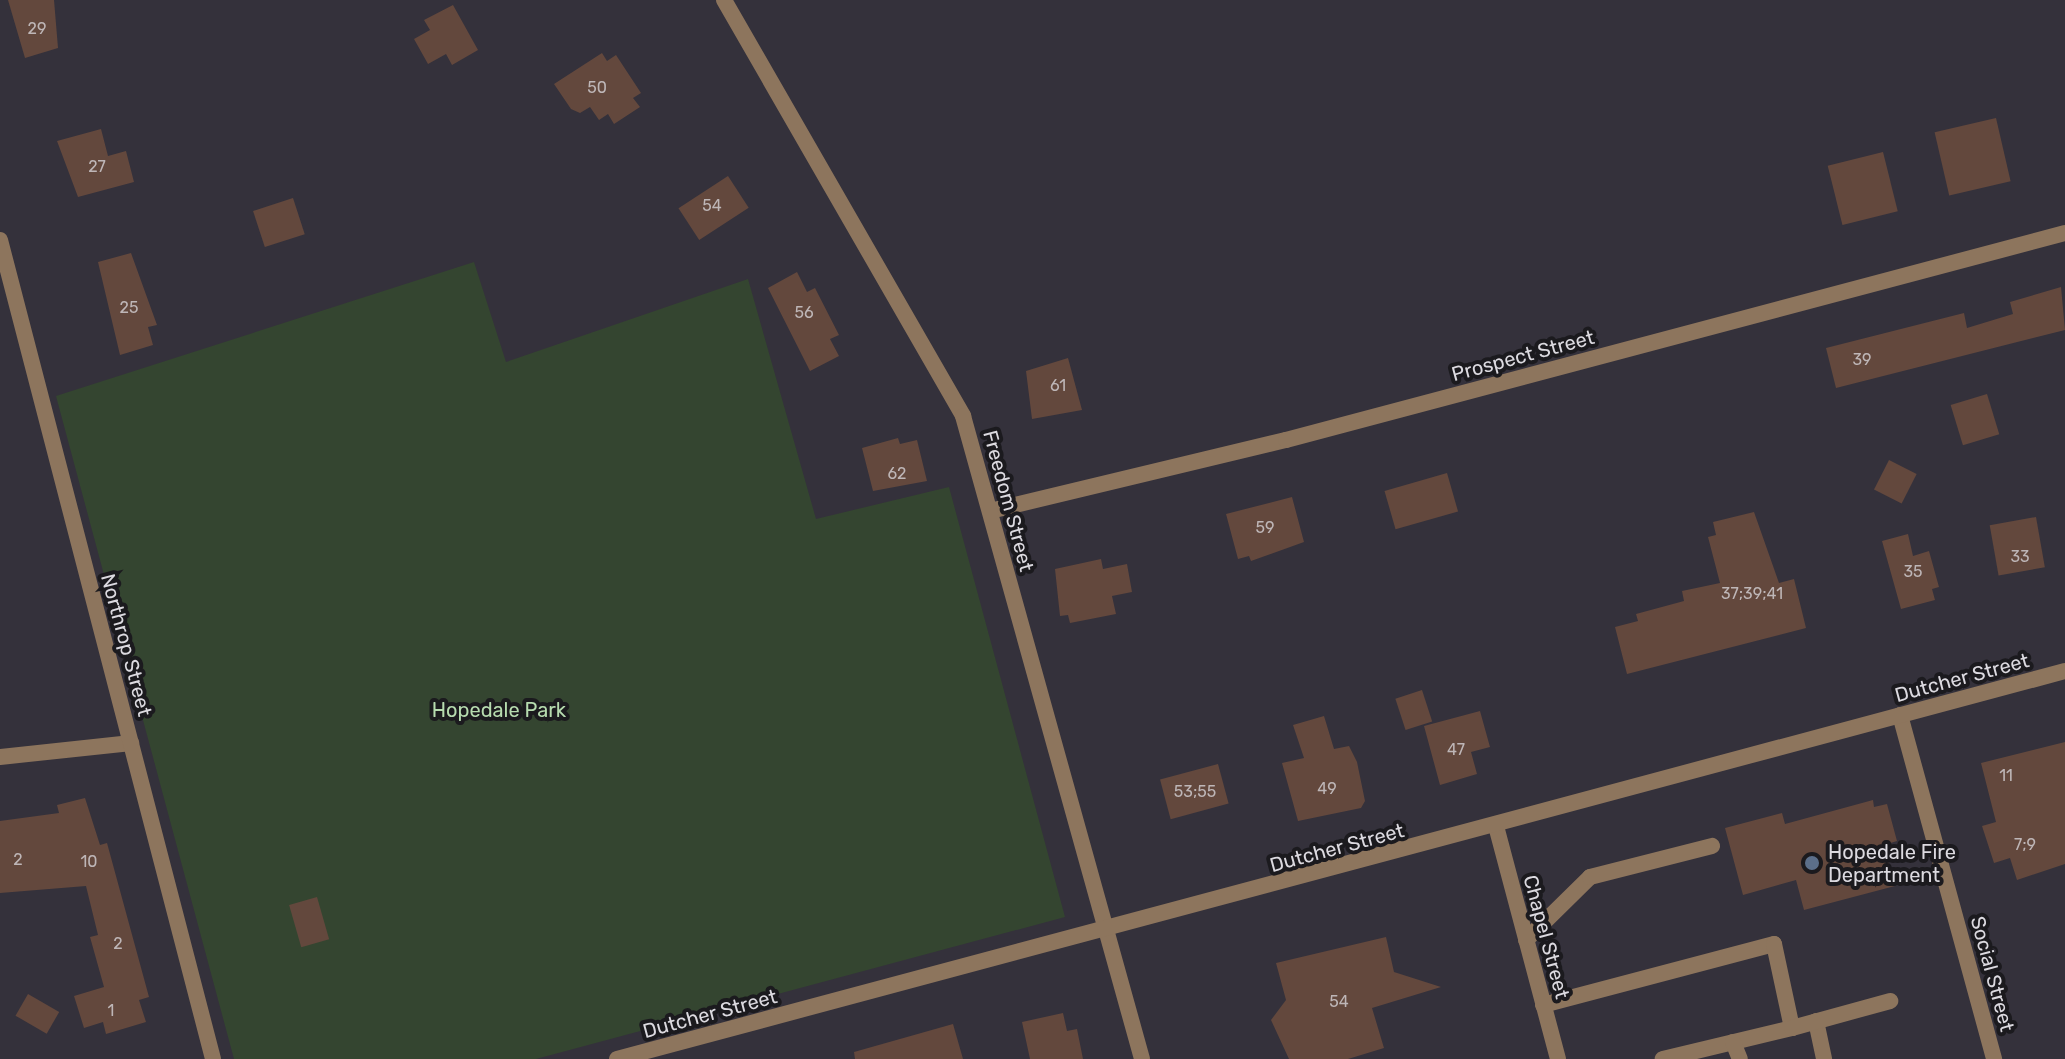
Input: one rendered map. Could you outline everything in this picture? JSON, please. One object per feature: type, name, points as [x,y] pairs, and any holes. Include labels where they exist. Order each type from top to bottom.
[{"type":"street","name":"Freedom Street","points":[[724,0],[958,405],[1142,1059]]},
{"type":"street","name":"Prospect Street","points":[[990,511],[1286,440],[2065,233]]},
{"type":"street","name":"Northrop Street","points":[[0,240],[213,1059]]},
{"type":"street","name":"Dutcher Street","points":[[617,1059],[1106,931],[2065,671]]},
{"type":"street","name":"Social Street","points":[[1900,715],[1994,1059]]},
{"type":"street","points":[[0,757],[131,743]]},
{"type":"street","name":"Chapel Street","points":[[1496,826],[1558,1059]]},
{"type":"street","points":[[1526,940],[1590,877],[1712,846]]},
{"type":"street","points":[[1543,1005],[1774,944],[1792,1028]]},
{"type":"street","points":[[1663,1059],[1890,1001]]},
{"type":"street","points":[[1816,1021],[1824,1059]]},
{"type":"street","points":[[1733,1042],[1740,1059]]},
{"type":"green space","name":"Hopedale Park","points":[[474,262],[506,362],[748,279],[816,519],[949,487],[1065,917],[536,1059],[234,1059],[56,396]]},
{"type":"building","points":[[8,0],[54,0],[58,48],[25,58]]},
{"type":"building","points":[[453,5],[478,50],[452,65],[446,54],[428,64],[414,39],[430,30],[424,20]]},
{"type":"building","points":[[602,53],[607,61],[616,55],[641,93],[633,98],[640,107],[614,124],[608,114],[599,120],[590,107],[580,113],[571,109],[554,84]]},
{"type":"building","points":[[1996,118],[2011,181],[1949,196],[1935,132]]},
{"type":"building","points":[[101,129],[108,156],[126,151],[134,182],[78,197],[57,141]]},
{"type":"building","points":[[1883,152],[1898,211],[1842,225],[1828,166]]},
{"type":"building","points":[[728,176],[749,208],[699,240],[679,208]]},
{"type":"building","points":[[293,198],[305,234],[265,247],[253,211]]},
{"type":"building","points":[[131,253],[157,325],[148,327],[153,345],[120,355],[98,262]]},
{"type":"building","points":[[797,272],[807,292],[815,288],[839,335],[830,339],[839,356],[810,371],[768,288]]},
{"type":"building","points":[[2061,287],[2065,330],[1836,388],[1826,348],[1964,313],[1967,328],[2013,314],[2010,302]]},
{"type":"building","points":[[1068,358],[1082,410],[1032,419],[1026,371]]},
{"type":"building","points":[[1987,394],[1999,434],[1963,445],[1951,405]]},
{"type":"building","points":[[898,438],[900,444],[917,440],[927,481],[873,491],[862,448]]},
{"type":"building","points":[[1889,460],[1917,474],[1902,503],[1874,489]]},
{"type":"building","points":[[1447,473],[1458,511],[1396,529],[1385,491]]},
{"type":"building","points":[[1292,497],[1304,542],[1251,561],[1249,556],[1238,559],[1226,514]]},
{"type":"building","points":[[1754,512],[1779,583],[1794,579],[1806,628],[1627,674],[1615,627],[1638,621],[1636,614],[1684,601],[1682,591],[1720,583],[1708,537],[1716,535],[1713,522]]},
{"type":"building","points":[[2036,517],[2045,567],[1999,575],[1990,525]]},
{"type":"building","points":[[1908,534],[1913,556],[1929,551],[1939,587],[1932,589],[1935,600],[1901,609],[1882,541]]},
{"type":"building","points":[[1101,559],[1103,569],[1127,564],[1132,592],[1112,596],[1116,614],[1070,623],[1068,615],[1060,616],[1055,569]]},
{"type":"building","points":[[1422,690],[1432,721],[1406,730],[1395,699]]},
{"type":"building","points":[[1480,711],[1490,747],[1471,752],[1477,774],[1440,785],[1424,726]]},
{"type":"building","points":[[1324,716],[1334,749],[1349,746],[1357,762],[1365,801],[1361,808],[1298,821],[1282,763],[1304,758],[1293,725]]},
{"type":"building","points":[[2065,742],[2065,864],[2017,880],[2010,858],[1994,863],[1982,826],[1996,822],[1981,763]]},
{"type":"building","points":[[1218,764],[1229,804],[1171,819],[1160,780]]},
{"type":"building","points":[[85,798],[100,845],[107,843],[149,997],[139,1000],[146,1022],[106,1034],[103,1022],[84,1028],[74,996],[104,987],[90,937],[98,935],[86,886],[0,893],[0,821],[59,813],[57,805]]},
{"type":"building","name":"Hopedale Fire Department","points":[[1873,800],[1874,807],[1887,804],[1897,841],[1884,845],[1895,886],[1804,910],[1796,880],[1743,895],[1725,828],[1782,813],[1785,824]]},
{"type":"building","points":[[317,897],[329,939],[301,947],[289,905]]},
{"type":"building","points":[[1386,937],[1394,972],[1441,987],[1372,1008],[1384,1048],[1348,1059],[1289,1059],[1271,1020],[1286,1000],[1276,963]]},
{"type":"building","points":[[28,994],[59,1012],[47,1034],[16,1016]]},
{"type":"building","points":[[1063,1013],[1067,1031],[1077,1029],[1083,1059],[1030,1059],[1022,1022]]},
{"type":"building","points":[[953,1024],[963,1059],[855,1059],[854,1052]]},
{"type":"place","name":"Hopedale Fire Department","points":[[1812,863]]}]
